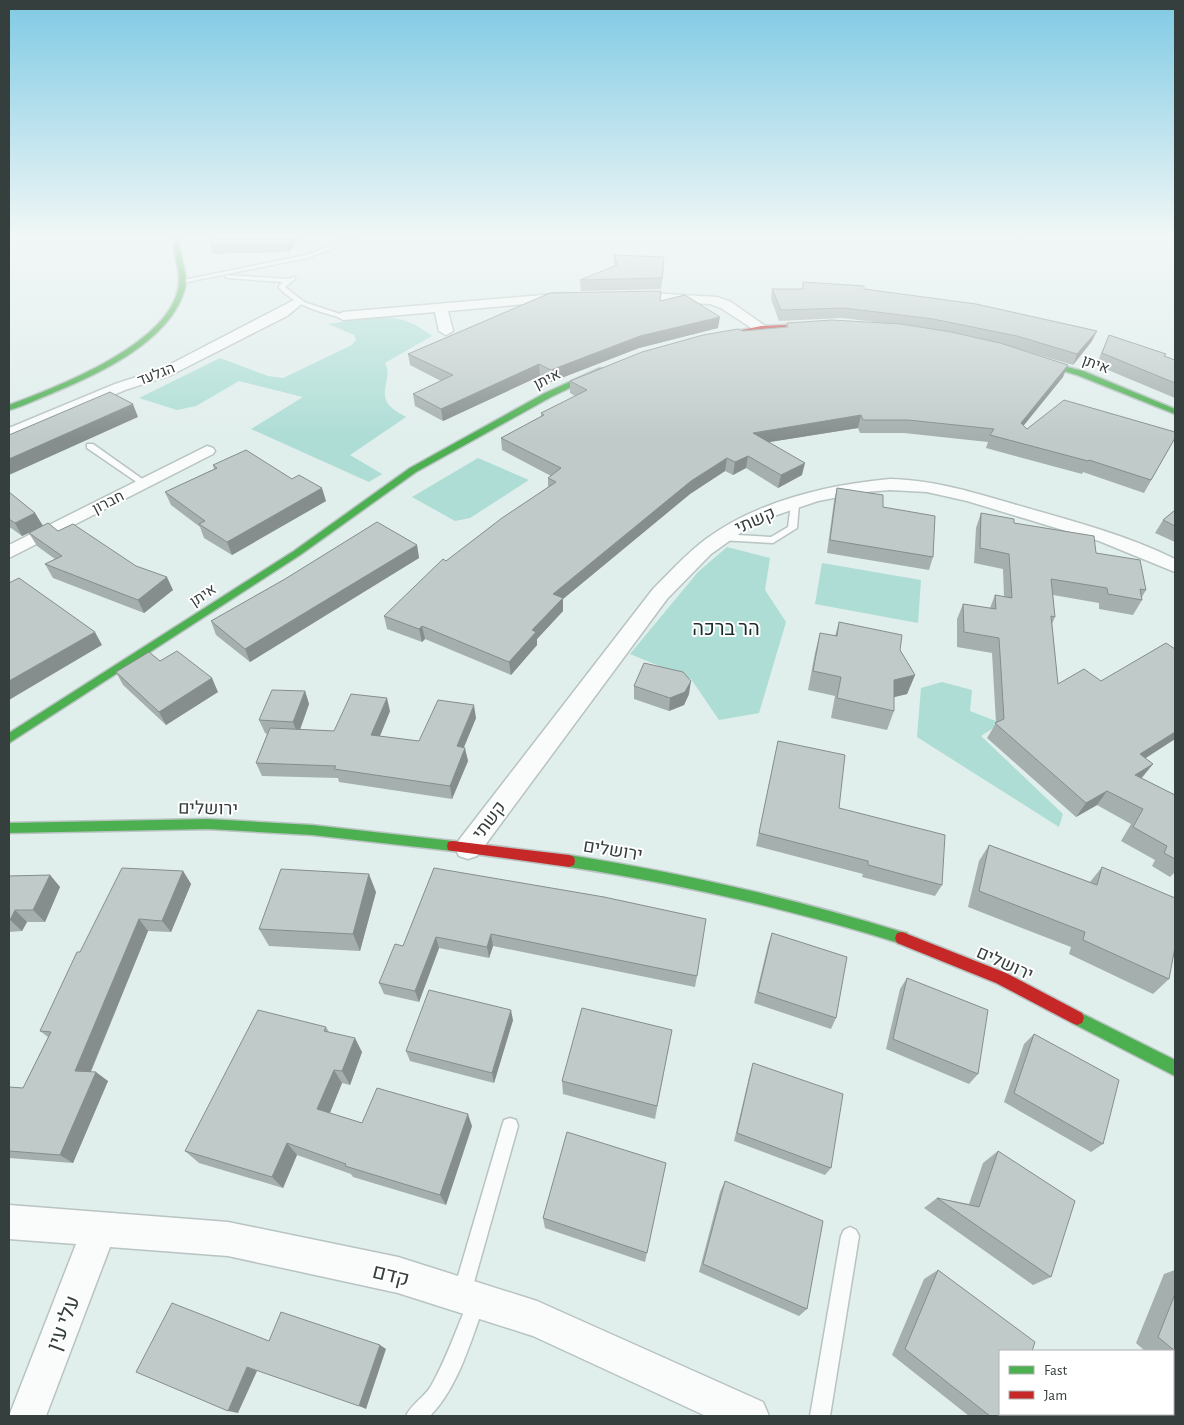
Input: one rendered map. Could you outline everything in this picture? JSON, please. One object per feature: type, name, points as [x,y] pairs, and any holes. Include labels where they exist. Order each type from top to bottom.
[{"type":"street","points":[[9,408],[90,372],[142,342],[156,330],[174,306]]},
{"type":"street","name":"הגלעד","points":[[9,434],[120,387],[166,372],[282,313],[293,306]]},
{"type":"street","points":[[343,316],[459,306]]},
{"type":"street","points":[[727,306],[761,328]]},
{"type":"street","points":[[440,307],[446,331]]},
{"type":"street","points":[[690,341],[761,328],[836,326]]},
{"type":"street","name":"איתן","points":[[1022,356],[1080,374],[1175,412]]},
{"type":"street","name":"איתן","points":[[9,739],[297,553],[413,470],[548,395],[614,366]]},
{"type":"street","name":"חברון","points":[[9,552],[207,451]]},
{"type":"street","name":"קשתי","points":[[468,848],[660,594],[689,562],[720,537],[742,523],[795,504],[860,486],[884,483],[913,485],[961,494],[1094,533],[1130,546],[1175,566]]},
{"type":"street","name":"ירושלים","points":[[9,828],[208,824],[312,830],[468,848],[639,871],[830,915],[902,938],[1001,978],[1175,1068]]},
{"type":"street","name":"קדם","points":[[9,1222],[228,1240],[398,1275],[537,1319],[749,1416]]},
{"type":"street","name":"עלי עין","points":[[27,1416],[99,1229]]},
{"type":"lane","points":[[305,306],[343,316]]},
{"type":"lane","points":[[90,446],[144,483]]},
{"type":"lane","points":[[720,537],[773,540],[792,528],[795,504]]},
{"type":"lane","points":[[416,1416],[436,1396],[450,1370],[470,1297],[510,1126]]},
{"type":"lane","points":[[820,1416],[850,1236]]},
{"type":"green space","points":[[372,317],[390,318],[411,323],[432,336],[385,363],[387,368],[386,400],[393,409],[406,417],[350,455],[382,474],[369,482],[251,429],[303,397],[239,381],[196,406],[177,410],[139,398],[220,358],[268,376],[283,378],[352,345],[356,340],[354,335],[328,324]]},
{"type":"green space","points":[[478,458],[529,480],[470,518],[455,521],[412,497]]},
{"type":"green space","points":[[727,547],[770,558],[765,590],[786,622],[759,713],[719,720],[691,679],[630,654],[698,572]]},
{"type":"green space","points":[[822,563],[921,580],[918,623],[815,604]]},
{"type":"green space","points":[[942,682],[972,690],[970,711],[1001,723],[981,736],[1063,814],[1059,827],[917,737],[921,688]]},
{"type":"building","points":[[521,306],[702,306],[720,317],[640,336],[551,370],[539,364],[441,409],[413,394],[453,375],[408,354]]},
{"type":"building","points":[[779,306],[983,306],[1097,331],[1077,354],[1017,336],[933,319],[844,308],[781,310]]},
{"type":"building","points":[[832,320],[901,324],[951,332],[1000,343],[1068,365],[1021,423],[1027,429],[1064,400],[1175,432],[1175,438],[1151,480],[1089,460],[990,435],[994,429],[908,420],[863,420],[861,415],[753,433],[805,463],[781,475],[748,456],[735,462],[727,458],[691,481],[553,594],[563,598],[532,630],[536,632],[509,662],[422,626],[419,629],[384,616],[443,559],[446,561],[502,518],[556,482],[548,478],[561,468],[501,438],[544,415],[541,413],[587,390],[570,381],[642,352],[703,335],[738,329],[743,331],[788,327],[787,323]]},
{"type":"building","points":[[1109,335],[1166,354],[1164,356],[1175,360],[1175,383],[1102,353]]},
{"type":"building","points":[[110,392],[133,404],[9,459],[9,435]]},
{"type":"building","points":[[246,450],[292,479],[299,475],[322,488],[227,542],[199,524],[205,521],[165,492],[217,468],[213,465]]},
{"type":"building","points":[[837,488],[883,495],[883,507],[935,516],[933,557],[830,540]]},
{"type":"building","points":[[9,492],[35,513],[15,523],[9,519]]},
{"type":"building","points":[[1175,510],[1175,526],[1163,520]]},
{"type":"building","points":[[981,513],[1014,519],[1014,523],[1094,536],[1096,553],[1140,560],[1146,590],[1140,589],[1142,600],[1108,594],[1107,588],[1051,579],[1055,617],[1051,616],[1058,684],[1084,669],[1101,681],[1166,643],[1175,649],[1175,732],[1140,754],[1153,764],[1135,775],[1175,795],[1175,859],[1164,853],[1167,846],[1133,827],[1143,809],[1107,791],[1086,803],[995,723],[1004,719],[999,638],[964,632],[963,604],[996,609],[995,595],[1012,598],[1009,554],[980,548]]},
{"type":"building","points":[[377,522],[417,545],[245,649],[211,621],[285,579]]},
{"type":"building","points":[[48,523],[58,531],[73,524],[136,566],[167,577],[138,600],[45,564],[62,556],[29,533]]},
{"type":"building","points":[[19,578],[95,632],[9,681],[9,583]]},
{"type":"building","points":[[839,622],[902,635],[900,650],[915,675],[894,680],[894,711],[837,698],[841,677],[813,671],[820,633],[837,636]]},
{"type":"building","points":[[177,651],[212,678],[159,712],[116,672],[149,652],[160,661]]},
{"type":"building","points":[[644,663],[683,672],[691,681],[685,692],[670,698],[634,686]]},
{"type":"building","points":[[272,690],[305,691],[293,722],[259,720]]},
{"type":"building","points":[[351,694],[387,698],[371,735],[419,741],[438,700],[474,705],[457,746],[465,748],[450,786],[334,769],[336,766],[256,763],[270,728],[334,731]]},
{"type":"building","points":[[778,741],[845,755],[839,808],[945,835],[942,885],[868,865],[868,861],[759,833]]},
{"type":"building","points":[[989,845],[1097,885],[1102,867],[1175,898],[1175,947],[1169,979],[1083,940],[1085,932],[979,891]]},
{"type":"building","points":[[122,868],[183,871],[162,921],[139,919],[75,1071],[96,1072],[60,1155],[9,1151],[9,1087],[23,1088],[51,1032],[40,1031],[77,952],[80,952]]},
{"type":"building","points":[[434,868],[604,897],[706,919],[697,976],[491,934],[487,947],[436,937],[415,991],[379,983],[395,944],[403,946]]},
{"type":"building","points":[[281,869],[369,874],[353,934],[259,929]]},
{"type":"building","points":[[50,875],[33,910],[15,910],[9,920],[9,876]]},
{"type":"building","points":[[772,933],[847,957],[836,1018],[758,992]]},
{"type":"building","points":[[907,978],[988,1010],[978,1074],[893,1039]]},
{"type":"building","points":[[429,990],[511,1010],[492,1073],[406,1051]]},
{"type":"building","points":[[582,1008],[672,1030],[657,1106],[562,1081]]},
{"type":"building","points":[[258,1010],[326,1027],[324,1031],[355,1038],[342,1071],[334,1070],[317,1109],[362,1123],[377,1088],[468,1114],[440,1195],[345,1166],[346,1164],[287,1143],[272,1177],[185,1151]]},
{"type":"building","points":[[1034,1034],[1119,1080],[1103,1144],[1014,1093]]},
{"type":"building","points":[[753,1063],[843,1094],[831,1168],[737,1133]]},
{"type":"building","points":[[567,1132],[666,1163],[647,1253],[543,1218]]},
{"type":"building","points":[[998,1151],[1075,1201],[1051,1277],[937,1198],[979,1207]]},
{"type":"building","points":[[725,1181],[823,1221],[807,1309],[703,1264]]},
{"type":"building","points":[[938,1270],[1035,1342],[1032,1350],[999,1350],[999,1415],[1010,1416],[990,1416],[905,1349]]},
{"type":"building","points":[[1175,1294],[1175,1351],[1158,1337]]},
{"type":"building","points":[[172,1303],[269,1341],[281,1312],[380,1345],[359,1406],[247,1367],[228,1411],[136,1372]]},
{"type":"traffic: fast","points":[[9,408],[81,378],[108,364],[133,348],[154,331],[171,313],[175,306]]},
{"type":"traffic: fast","points":[[1032,359],[1080,373],[1175,412]]},
{"type":"traffic: fast","points":[[9,739],[297,553],[413,470],[548,395],[603,370]]},
{"type":"traffic: fast","points":[[9,828],[208,824],[312,830],[453,846]]},
{"type":"traffic: fast","points":[[569,861],[611,867],[737,892],[820,913],[902,938]]},
{"type":"traffic: fast","points":[[1077,1018],[1175,1068]]},
{"type":"traffic: jam","points":[[706,338],[761,328],[824,325]]},
{"type":"traffic: jam","points":[[453,846],[569,861]]},
{"type":"traffic: jam","points":[[902,938],[1001,978],[1077,1018]]},
{"type":"district","name":"הר ברכה","points":[[726,628]]}]
